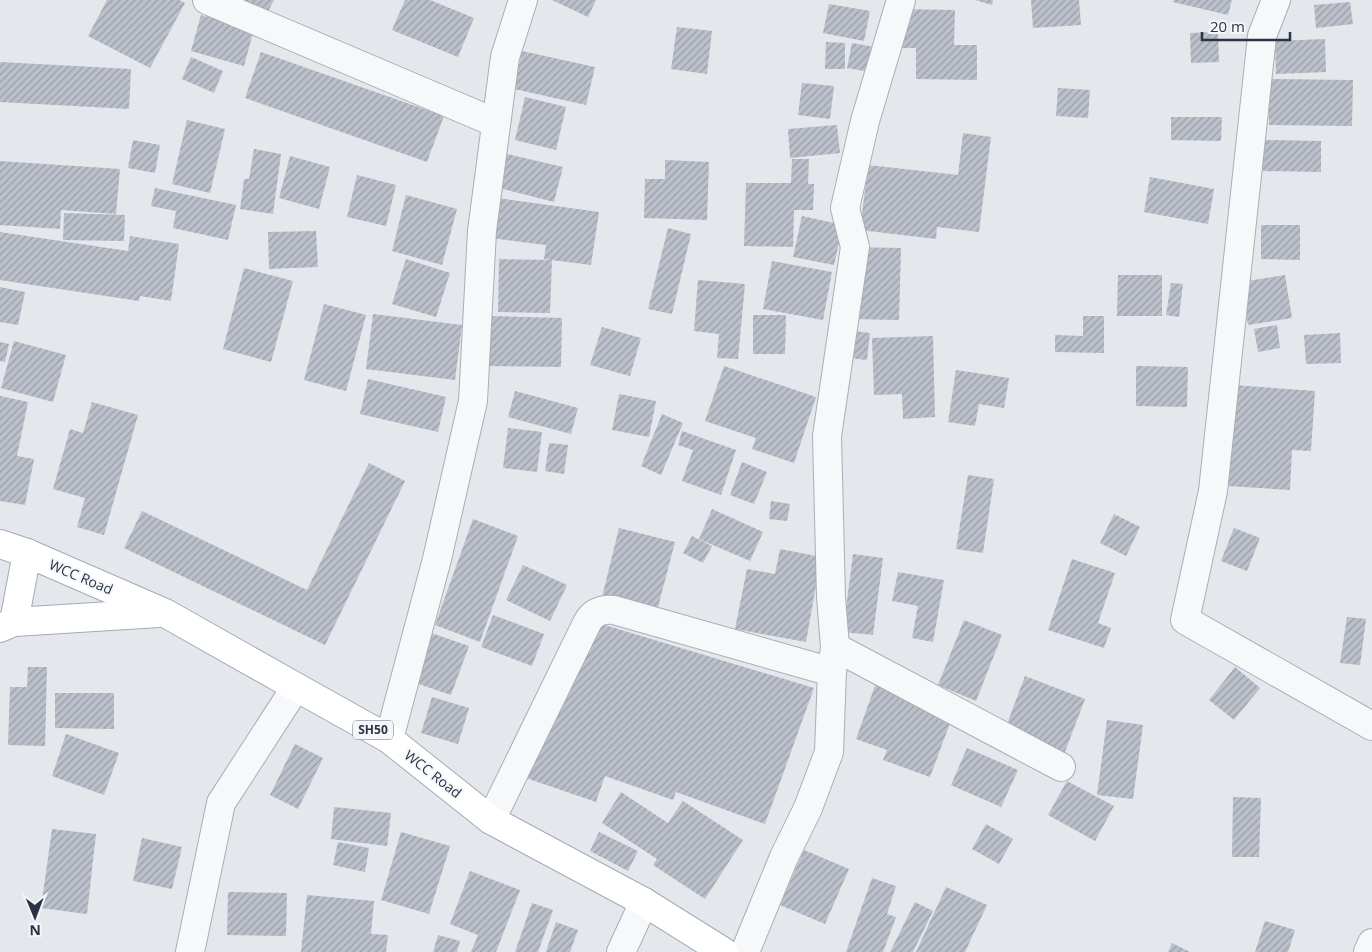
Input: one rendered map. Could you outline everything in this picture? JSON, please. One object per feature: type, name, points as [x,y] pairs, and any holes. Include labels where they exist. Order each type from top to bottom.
[{"type":"main road","name":"WCC Road","points":[[0,544],[26,553],[165,613],[296,686],[388,739],[491,820],[644,902],[724,952]]},
{"type":"main road","points":[[26,553],[7,625],[67,618],[165,613]]},
{"type":"street","points":[[207,0],[496,123]]},
{"type":"street","points":[[388,739],[437,559],[472,401],[482,231],[504,58],[523,0]]},
{"type":"street","points":[[745,952],[784,857],[808,808],[829,752],[833,659],[827,436],[855,247],[845,208],[865,121],[901,0]]},
{"type":"street","points":[[1276,0],[1262,36],[1213,490],[1185,620],[1372,726]]},
{"type":"street","points":[[491,820],[586,623],[597,612],[606,609],[833,659],[1061,767]]},
{"type":"street","points":[[190,952],[221,803],[296,686]]},
{"type":"street","points":[[621,952],[644,902]]},
{"type":"street","points":[[1368,952],[1372,943]]},
{"type":"building","points":[[107,0],[179,0],[185,3],[150,68],[88,36]]},
{"type":"building","points":[[229,0],[274,0],[264,19]]},
{"type":"building","points":[[405,0],[430,0],[474,18],[458,57],[392,30]]},
{"type":"building","points":[[552,0],[596,0],[588,17]]},
{"type":"building","points":[[975,0],[993,0],[992,5]]},
{"type":"building","points":[[1031,0],[1079,0],[1081,25],[1033,28]]},
{"type":"building","points":[[1174,0],[1232,0],[1228,15],[1173,2]]},
{"type":"building","points":[[1350,2],[1353,24],[1316,28],[1314,5]]},
{"type":"building","points":[[829,4],[870,11],[864,41],[823,33]]},
{"type":"building","points":[[902,9],[955,10],[954,45],[977,45],[977,80],[916,79],[916,48],[901,48]]},
{"type":"building","points":[[201,15],[254,29],[244,66],[191,51]]},
{"type":"building","points":[[677,27],[712,31],[707,74],[671,69]]},
{"type":"building","points":[[1218,32],[1219,62],[1191,63],[1190,33]]},
{"type":"building","points":[[1325,39],[1326,72],[1276,74],[1275,41]]},
{"type":"building","points":[[826,42],[845,43],[845,69],[825,69]]},
{"type":"building","points":[[852,43],[880,48],[876,73],[847,68]]},
{"type":"building","points":[[522,51],[595,67],[586,105],[514,89]]},
{"type":"building","points":[[261,52],[444,116],[427,162],[245,98]]},
{"type":"building","points":[[191,57],[223,71],[214,93],[182,79]]},
{"type":"building","points":[[0,62],[131,69],[129,109],[0,102]]},
{"type":"building","points":[[1269,79],[1353,80],[1352,126],[1269,125]]},
{"type":"building","points":[[802,83],[834,86],[830,119],[798,115]]},
{"type":"building","points":[[1058,88],[1090,90],[1088,118],[1056,116]]},
{"type":"building","points":[[525,97],[566,107],[556,150],[515,140]]},
{"type":"building","points":[[1171,117],[1222,117],[1221,141],[1171,140]]},
{"type":"building","points":[[187,120],[225,129],[210,193],[172,184]]},
{"type":"building","points":[[837,125],[840,153],[790,158],[788,129]]},
{"type":"building","points":[[963,133],[991,137],[979,232],[937,227],[936,239],[860,230],[868,165],[958,175]]},
{"type":"building","points":[[133,140],[160,145],[155,173],[128,168]]},
{"type":"building","points":[[1263,140],[1321,141],[1321,172],[1263,171]]},
{"type":"building","points":[[254,149],[281,154],[273,214],[240,209],[244,179],[249,179]]},
{"type":"building","points":[[503,153],[563,167],[554,202],[495,187]]},
{"type":"building","points":[[290,156],[330,167],[319,209],[279,198]]},
{"type":"building","points":[[792,159],[809,159],[808,184],[814,184],[813,210],[794,210],[793,247],[744,246],[746,183],[791,183]]},
{"type":"building","points":[[665,160],[709,162],[707,220],[644,218],[645,179],[665,179]]},
{"type":"building","points":[[0,161],[120,169],[116,214],[61,210],[60,229],[0,225]]},
{"type":"building","points":[[357,175],[396,185],[386,226],[347,217]]},
{"type":"building","points":[[1150,177],[1214,189],[1208,224],[1144,212]]},
{"type":"building","points":[[155,188],[236,205],[228,240],[173,228],[176,211],[151,206]]},
{"type":"building","points":[[406,195],[457,209],[442,265],[392,251]]},
{"type":"building","points":[[497,198],[599,212],[591,265],[544,259],[546,245],[491,238]]},
{"type":"building","points":[[64,213],[125,215],[124,241],[63,240]]},
{"type":"building","points":[[802,216],[843,225],[834,265],[793,257]]},
{"type":"building","points":[[1261,225],[1300,225],[1300,260],[1261,259]]},
{"type":"building","points":[[668,228],[691,234],[672,314],[648,309]]},
{"type":"building","points":[[316,231],[318,267],[269,269],[268,232]]},
{"type":"building","points":[[0,232],[128,251],[130,236],[179,244],[171,301],[140,296],[139,301],[0,280]]},
{"type":"building","points":[[852,247],[901,248],[899,320],[849,319]]},
{"type":"building","points":[[406,259],[450,273],[436,317],[392,304]]},
{"type":"building","points":[[499,259],[552,260],[550,313],[498,312]]},
{"type":"building","points":[[772,261],[832,272],[823,320],[763,309]]},
{"type":"building","points":[[244,268],[293,281],[271,362],[223,349]]},
{"type":"building","points":[[1118,275],[1162,275],[1162,316],[1117,316]]},
{"type":"building","points":[[1285,275],[1292,318],[1248,325],[1241,282]]},
{"type":"building","points":[[698,280],[745,284],[738,359],[717,358],[719,334],[694,331]]},
{"type":"building","points":[[1171,283],[1183,284],[1179,317],[1166,315]]},
{"type":"building","points":[[0,287],[25,292],[18,325],[0,322]]},
{"type":"building","points":[[324,304],[366,315],[346,391],[304,380]]},
{"type":"building","points":[[373,314],[462,325],[455,380],[366,369]]},
{"type":"building","points":[[753,315],[786,315],[785,354],[753,354]]},
{"type":"building","points":[[488,316],[562,318],[561,367],[488,366]]},
{"type":"building","points":[[1083,316],[1104,316],[1104,353],[1055,352],[1055,335],[1083,336]]},
{"type":"building","points":[[1277,325],[1280,348],[1258,352],[1254,329]]},
{"type":"building","points":[[602,327],[641,338],[630,376],[590,365]]},
{"type":"building","points":[[854,331],[870,333],[867,360],[850,358]]},
{"type":"building","points":[[1340,333],[1341,363],[1306,364],[1304,335]]},
{"type":"building","points":[[933,336],[935,417],[903,419],[902,394],[874,395],[872,338]]},
{"type":"building","points":[[14,341],[66,355],[53,402],[1,388]]},
{"type":"building","points":[[0,342],[9,344],[5,362],[0,361]]},
{"type":"building","points":[[724,366],[816,397],[794,463],[752,449],[756,438],[705,421]]},
{"type":"building","points":[[1136,366],[1188,367],[1187,407],[1136,406]]},
{"type":"building","points":[[956,370],[1009,378],[1004,408],[979,404],[975,426],[948,422]]},
{"type":"building","points":[[368,379],[446,397],[438,432],[360,414]]},
{"type":"building","points":[[1219,384],[1315,391],[1311,451],[1292,450],[1290,490],[1227,486]]},
{"type":"building","points":[[515,391],[578,408],[571,434],[508,417]]},
{"type":"building","points":[[619,394],[656,401],[649,437],[612,430]]},
{"type":"building","points":[[0,396],[28,402],[17,456],[34,459],[25,505],[0,501]]},
{"type":"building","points":[[92,402],[138,415],[104,535],[77,527],[85,498],[53,489],[70,429],[83,433]]},
{"type":"building","points":[[662,414],[683,423],[661,475],[641,466]]},
{"type":"building","points":[[508,428],[542,432],[537,472],[503,468]]},
{"type":"building","points":[[682,431],[736,450],[721,495],[682,481],[693,450],[678,445]]},
{"type":"building","points":[[549,443],[568,445],[564,474],[545,471]]},
{"type":"building","points":[[742,462],[767,472],[754,504],[730,495]]},
{"type":"building","points":[[369,463],[405,481],[325,645],[124,548],[142,511],[307,590]]},
{"type":"building","points":[[968,475],[994,479],[983,553],[956,549]]},
{"type":"building","points":[[771,501],[790,504],[787,521],[769,519]]},
{"type":"building","points":[[712,509],[763,532],[750,561],[699,539]]},
{"type":"building","points":[[1114,514],[1140,527],[1126,556],[1100,543]]},
{"type":"building","points":[[473,519],[518,536],[480,642],[435,625]]},
{"type":"building","points":[[619,528],[675,542],[657,611],[602,597]]},
{"type":"building","points":[[1234,528],[1260,538],[1247,571],[1221,561]]},
{"type":"building","points":[[692,536],[712,546],[703,563],[683,553]]},
{"type":"building","points":[[780,549],[821,557],[806,642],[735,629],[747,569],[775,574]]},
{"type":"building","points":[[853,554],[883,558],[873,635],[843,632]]},
{"type":"building","points":[[1072,559],[1115,573],[1098,623],[1111,628],[1104,648],[1048,630]]},
{"type":"building","points":[[523,565],[567,585],[550,621],[506,600]]},
{"type":"building","points":[[898,572],[944,580],[933,642],[912,638],[918,606],[892,601]]},
{"type":"building","points":[[493,615],[544,634],[532,666],[481,647]]},
{"type":"building","points":[[1347,617],[1366,619],[1360,665],[1340,663]]},
{"type":"building","points":[[964,620],[1002,635],[976,701],[938,685]]},
{"type":"building","points":[[598,623],[814,688],[765,824],[676,792],[673,800],[605,776],[596,802],[526,778]]},
{"type":"building","points":[[431,633],[469,646],[451,695],[413,682]]},
{"type":"building","points":[[28,667],[47,667],[45,746],[8,745],[10,687],[27,687]]},
{"type":"building","points":[[1235,667],[1260,688],[1234,720],[1209,700]]},
{"type":"building","points":[[1025,676],[1085,699],[1063,757],[1003,735]]},
{"type":"building","points":[[876,683],[953,715],[930,777],[883,760],[887,750],[856,739]]},
{"type":"building","points":[[55,693],[114,693],[114,729],[55,728]]},
{"type":"building","points":[[432,697],[469,708],[458,744],[421,733]]},
{"type":"building","points":[[1107,720],[1143,725],[1133,799],[1097,795]]},
{"type":"building","points":[[66,734],[119,753],[104,795],[52,776]]},
{"type":"building","points":[[295,744],[323,758],[298,809],[270,795]]},
{"type":"building","points":[[967,748],[1018,770],[1001,807],[951,785]]},
{"type":"building","points":[[1067,781],[1114,806],[1095,841],[1048,815]]},
{"type":"building","points":[[621,792],[668,823],[683,801],[743,840],[705,899],[653,865],[657,859],[602,823]]},
{"type":"building","points":[[1233,797],[1261,798],[1259,857],[1232,857]]},
{"type":"building","points":[[334,807],[391,813],[387,846],[331,839]]},
{"type":"building","points":[[986,824],[1013,839],[999,864],[972,849]]},
{"type":"building","points":[[52,829],[96,834],[87,914],[41,908]]},
{"type":"building","points":[[401,832],[450,846],[429,914],[381,900]]},
{"type":"building","points":[[599,832],[638,851],[628,871],[590,851]]},
{"type":"building","points":[[142,838],[182,847],[172,889],[133,881]]},
{"type":"building","points":[[338,842],[369,848],[365,872],[333,865]]},
{"type":"building","points":[[804,850],[849,869],[825,924],[780,905]]},
{"type":"building","points":[[470,871],[520,890],[496,952],[471,952],[478,935],[450,924]]},
{"type":"building","points":[[872,878],[896,886],[887,914],[896,917],[883,952],[846,952]]},
{"type":"building","points":[[946,887],[987,905],[965,952],[916,952]]},
{"type":"building","points":[[228,892],[287,893],[286,936],[227,935]]},
{"type":"building","points":[[307,895],[374,901],[371,934],[388,935],[386,952],[301,952]]},
{"type":"building","points":[[915,902],[933,911],[913,952],[890,952]]},
{"type":"building","points":[[532,903],[553,910],[538,952],[515,952]]},
{"type":"building","points":[[1265,921],[1295,930],[1288,952],[1255,952]]},
{"type":"building","points":[[556,922],[578,930],[570,952],[546,952]]},
{"type":"building","points":[[438,935],[460,941],[457,952],[433,952]]},
{"type":"building","points":[[1172,943],[1190,952],[1168,952]]}]
